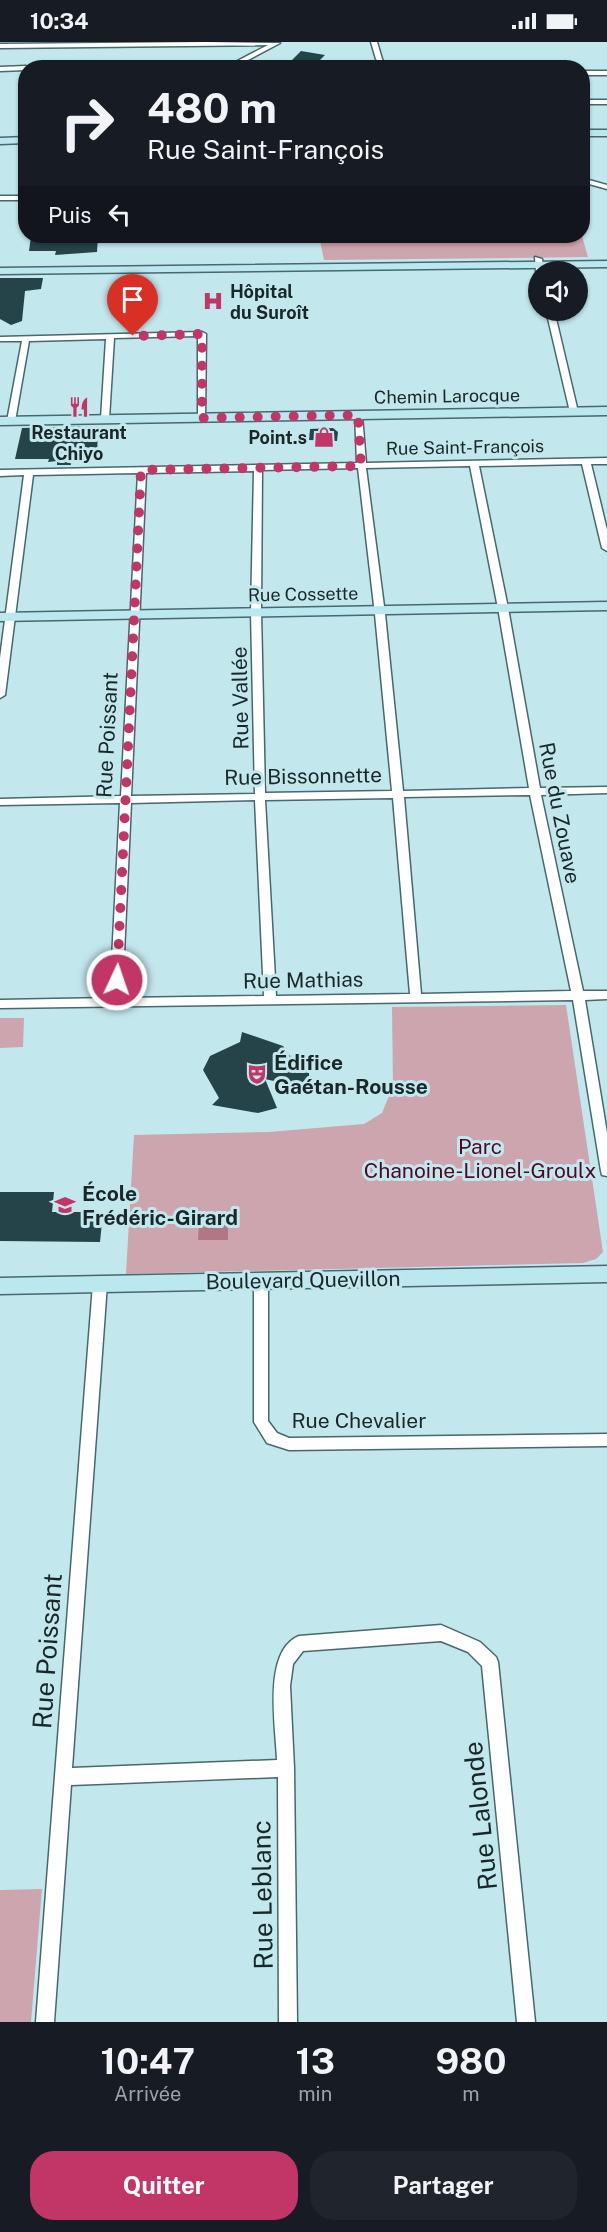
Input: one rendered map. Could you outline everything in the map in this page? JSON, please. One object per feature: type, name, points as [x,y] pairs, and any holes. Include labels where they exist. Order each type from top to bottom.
[{"type":"street","points":[[0,46],[277,42]]},
{"type":"street","points":[[242,60],[277,42]]},
{"type":"street","points":[[374,42],[380,60]]},
{"type":"street","points":[[0,69],[18,68]]},
{"type":"street","points":[[590,73],[607,73]]},
{"type":"street","points":[[590,102],[607,102]]},
{"type":"street","points":[[590,133],[607,133]]},
{"type":"street","points":[[0,142],[18,141]]},
{"type":"street","points":[[590,182],[607,187]]},
{"type":"street","points":[[0,198],[18,198]]},
{"type":"street","points":[[578,261],[607,258]]},
{"type":"street","points":[[588,264],[607,264]]},
{"type":"street","points":[[0,265],[528,265]]},
{"type":"street","points":[[0,271],[326,265]]},
{"type":"street","points":[[553,321],[574,412]]},
{"type":"street","points":[[0,339],[202,334],[202,418]]},
{"type":"street","points":[[105,419],[110,336]]},
{"type":"street","points":[[5,421],[26,338]]},
{"type":"street","name":"Chemin Larocque","points":[[5,421],[607,411]]},
{"type":"street","points":[[358,415],[361,466],[399,794],[416,998]]},
{"type":"street","name":"Rue Saint-François","points":[[0,473],[607,461]]},
{"type":"street","points":[[586,462],[607,548]]},
{"type":"street","name":"Rue du Zouave","points":[[474,464],[503,608],[535,792],[603,1117],[607,1171]]},
{"type":"street","name":"Rue Vallée","points":[[258,468],[256,612],[260,797],[270,1000]]},
{"type":"street","name":"Rue Poissant","points":[[116,1002],[141,470]]},
{"type":"street","points":[[0,695],[6,617],[29,472]]},
{"type":"street","name":"Rue Cossette","points":[[6,617],[607,606]]},
{"type":"street","name":"Rue Bissonnette","points":[[0,802],[607,790]]},
{"type":"street","name":"Rue Mathias","points":[[0,1004],[607,995]]},
{"type":"street","name":"Boulevard Quevillon","points":[[0,1286],[607,1274]]},
{"type":"street","name":"Rue Chevalier","points":[[261,1281],[261,1422],[272,1437],[289,1443],[607,1440]]},
{"type":"street","name":"Rue Poissant","points":[[45,2022],[100,1284]]},
{"type":"street","name":"Rue Leblanc","points":[[288,2022],[286,1768],[282,1686],[285,1661],[298,1644],[441,1633]]},
{"type":"street","name":"Rue Lalonde","points":[[441,1633],[474,1647],[490,1662],[526,2022]]},
{"type":"street","points":[[63,1777],[286,1768]]},
{"type":"green space","points":[[320,243],[584,243],[588,257],[324,260]]},
{"type":"green space","name":"Parc Chanoine-Lionel-Groulx","points":[[566,1005],[603,1252],[596,1259],[583,1263],[126,1274],[134,1135],[269,1132],[364,1124],[382,1113],[393,1086],[392,1007]]},
{"type":"green space","points":[[0,1018],[24,1018],[23,1047],[0,1048]]},
{"type":"green space","points":[[42,1889],[31,2022],[0,2022],[0,1890]]},
{"type":"shaded area","points":[[199,1225],[228,1225],[228,1240],[198,1240]]},
{"type":"building","points":[[301,51],[325,55],[320,60],[292,60]]},
{"type":"building","points":[[30,243],[98,243],[97,252],[55,255],[56,251],[29,251]]},
{"type":"building","points":[[0,278],[43,278],[41,289],[25,291],[22,321],[11,325],[0,319]]},
{"type":"building","points":[[98,426],[97,458],[70,459],[71,465],[57,465],[57,461],[48,462],[49,459],[15,459],[22,428]]},
{"type":"building","name":"Point.s","points":[[333,428],[338,432],[337,441],[309,440],[310,429]]},
{"type":"building","name":"Édifice Gaétan-Rousse","points":[[242,1032],[283,1046],[290,1056],[309,1055],[309,1089],[265,1079],[277,1108],[258,1113],[212,1105],[219,1098],[203,1070],[210,1056],[240,1042]]},
{"type":"building","name":"École Frédéric-Girard","points":[[0,1192],[54,1192],[52,1212],[103,1212],[100,1242],[0,1241]]},
{"type":"place","name":"Hôpital du Suroît","points":[[213,301]]},
{"type":"place","name":"Restaurant Chiyo","points":[[79,407]]},
{"type":"place","name":"Point.s","points":[[324,437]]},
{"type":"place","name":"Édifice Gaétan-Rousse","points":[[257,1074]]},
{"type":"place","name":"École Frédéric-Girard","points":[[65,1205]]},
{"type":"route","points":[[117,980],[141,470],[361,466],[358,415],[202,418],[202,334],[133,336]]}]
